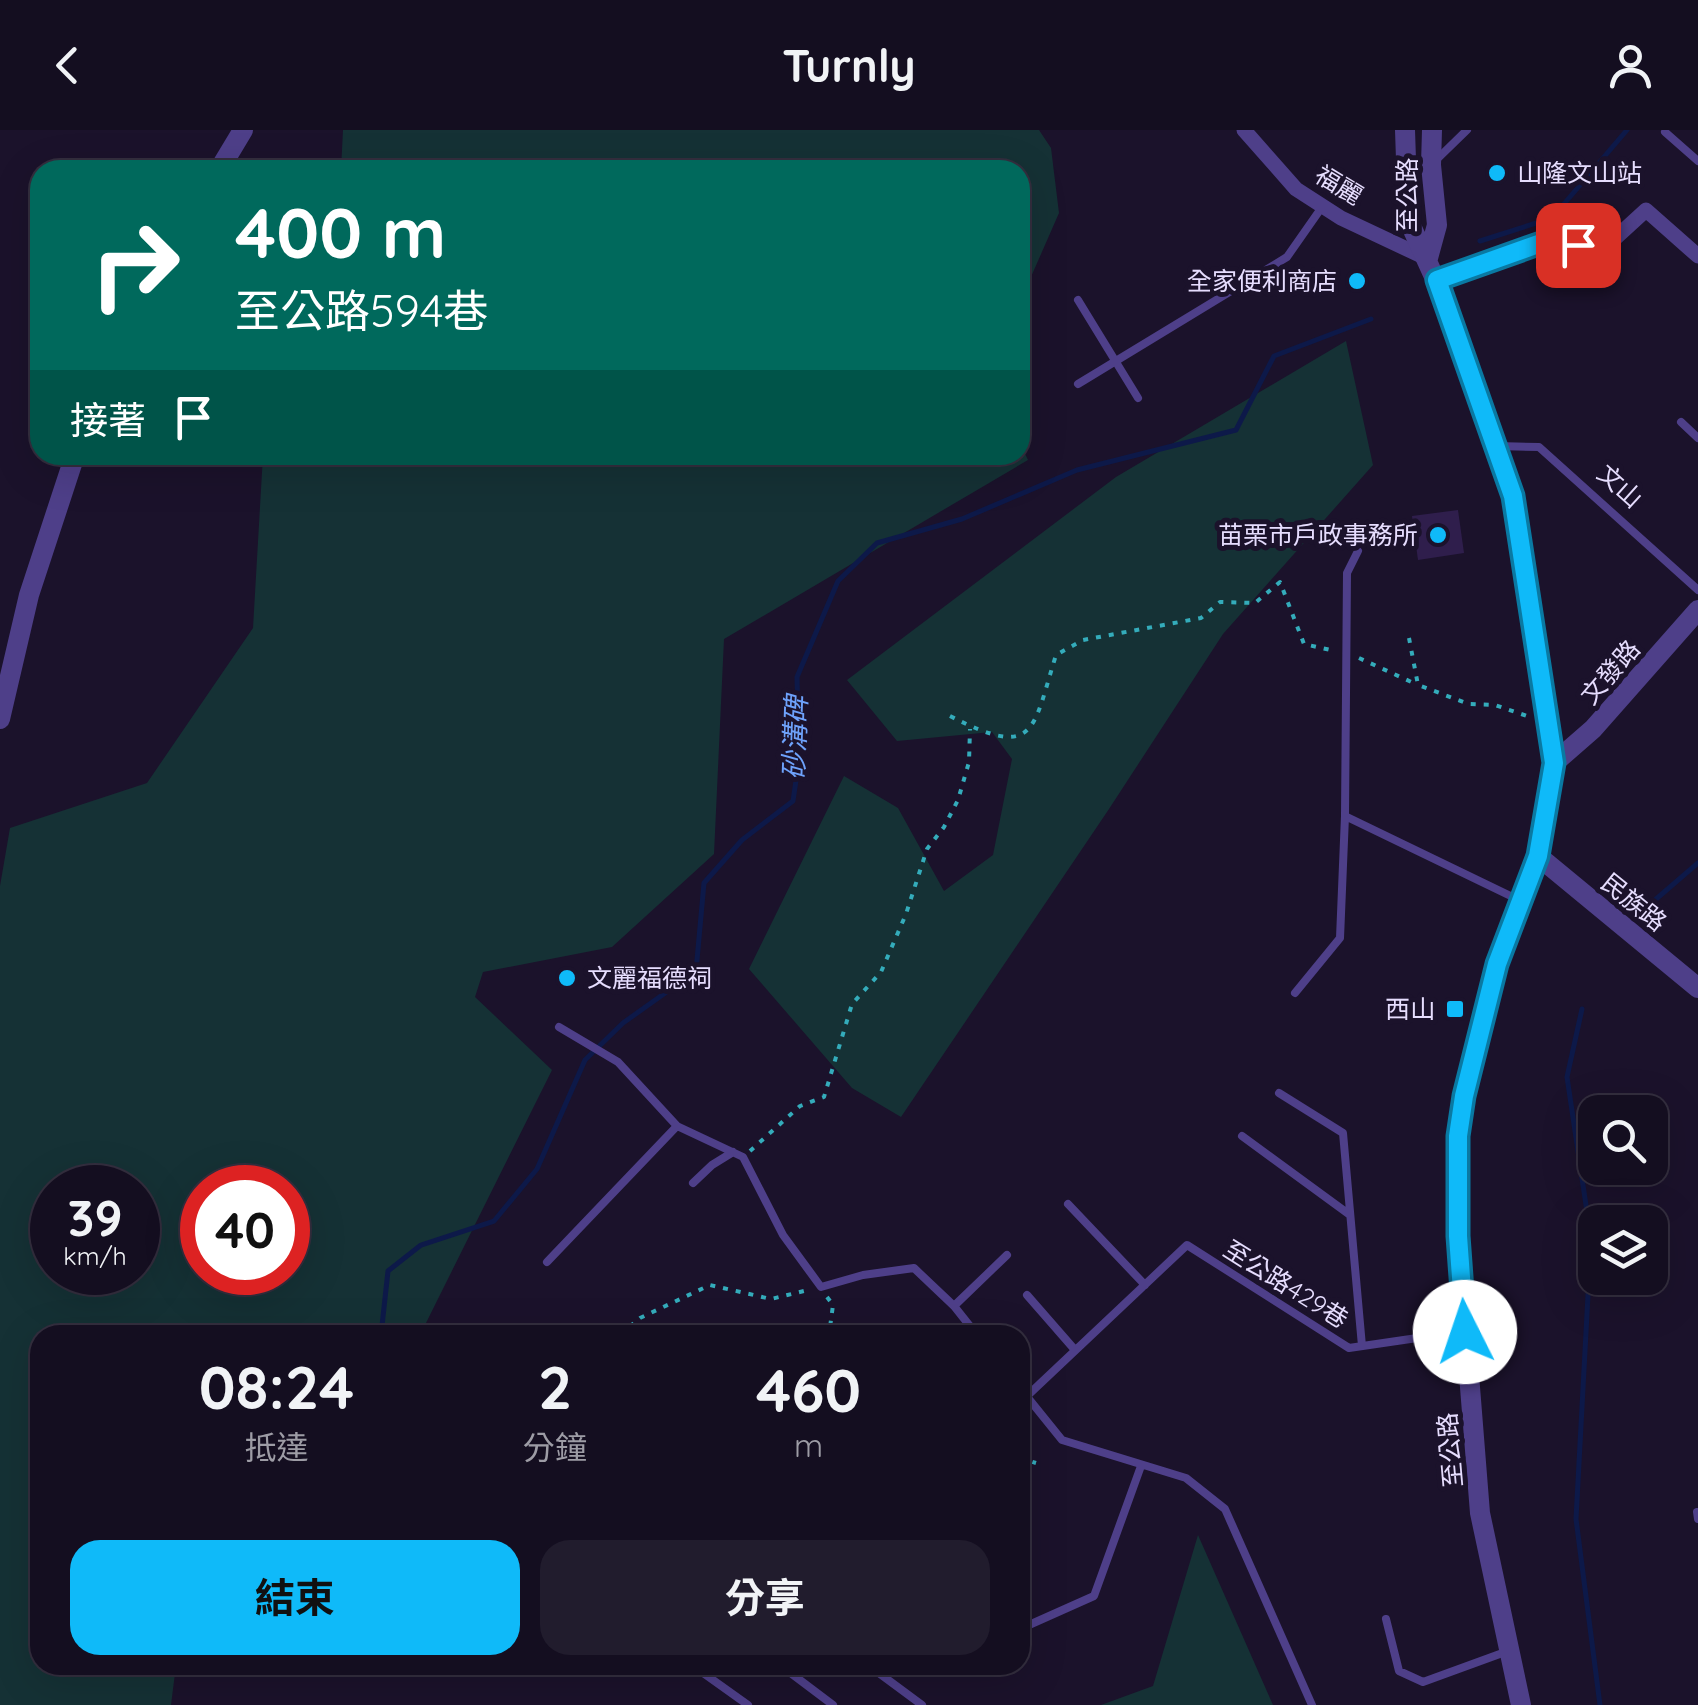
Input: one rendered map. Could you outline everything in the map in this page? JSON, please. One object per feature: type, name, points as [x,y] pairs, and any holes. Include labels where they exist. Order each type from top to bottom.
[{"type":"street","points":[[226,160],[243,130]]},
{"type":"street","name":"福麗","points":[[1244,130],[1296,189],[1322,206],[1428,258]]},
{"type":"street","name":"至公路","points":[[1405,130],[1408,220],[1437,280],[1513,496],[1554,763],[1538,856],[1497,964],[1458,1136],[1458,1236],[1480,1513],[1521,1705]]},
{"type":"street","name":"至公路","points":[[1428,258],[1437,225],[1430,165],[1432,130]]},
{"type":"street","points":[[1437,280],[1558,237],[1599,253],[1646,210],[1695,246]]},
{"type":"street","points":[[0,719],[29,595],[72,465]]},
{"type":"street","name":"文發路","points":[[1554,763],[1593,729],[1698,610]]},
{"type":"street","name":"民族路","points":[[1538,856],[1698,988]]},
{"type":"lane","points":[[1405,169],[1430,165],[1467,130]]},
{"type":"lane","points":[[1666,132],[1698,160]]},
{"type":"lane","points":[[1078,384],[1287,256],[1322,206]]},
{"type":"lane","points":[[1078,300],[1138,398]]},
{"type":"lane","points":[[1682,422],[1698,438]]},
{"type":"lane","name":"文山","points":[[1497,446],[1539,447],[1698,590]]},
{"type":"lane","points":[[1295,993],[1340,938],[1346,572],[1358,550]]},
{"type":"lane","points":[[1345,816],[1521,901]]},
{"type":"lane","points":[[559,1028],[618,1062],[677,1126],[743,1158],[783,1236],[821,1287],[862,1275],[914,1268],[969,1325]]},
{"type":"lane","points":[[1279,1093],[1342,1134],[1362,1346]]},
{"type":"lane","points":[[547,1262],[677,1126]]},
{"type":"lane","points":[[1242,1136],[1350,1215]]},
{"type":"lane","points":[[693,1184],[734,1152]]},
{"type":"lane","points":[[1068,1204],[1145,1285]]},
{"type":"lane","name":"至公路429巷","points":[[1030,1392],[1187,1246],[1349,1348],[1465,1332]]},
{"type":"lane","points":[[954,1306],[1007,1255]]},
{"type":"lane","points":[[1027,1296],[1075,1350]]},
{"type":"lane","points":[[1030,1401],[1062,1440],[1186,1478],[1225,1509],[1312,1705]]},
{"type":"lane","points":[[1030,1625],[1094,1596],[1141,1466]]},
{"type":"lane","points":[[1386,1618],[1399,1671],[1424,1682],[1508,1651]]},
{"type":"lane","points":[[706,1675],[748,1705]]},
{"type":"lane","points":[[793,1675],[833,1705]]},
{"type":"lane","points":[[882,1675],[922,1705]]},
{"type":"path","points":[[950,716],[990,737],[1017,737],[1034,725],[1056,655],[1084,640],[1202,618],[1220,602],[1255,603],[1280,582],[1304,644],[1346,653],[1469,704],[1494,705],[1547,719]]},
{"type":"path","points":[[1409,638],[1418,685]]},
{"type":"path","points":[[743,1158],[800,1106],[824,1097],[852,1004],[880,972],[906,914],[927,849],[958,800],[969,762],[970,727]]},
{"type":"path","points":[[632,1325],[710,1285],[772,1299],[821,1287],[833,1306],[830,1325]]},
{"type":"path","points":[[1030,1461],[1036,1463]]},
{"type":"green space","points":[[343,130],[1039,130],[1051,148],[1059,213],[1030,279],[1030,160],[342,160]]},
{"type":"green space","points":[[1346,341],[1373,465],[1223,634],[901,1117],[852,1088],[749,969],[844,776],[898,808],[944,891],[993,855],[1012,759],[992,732],[897,741],[847,680],[1116,477]]},
{"type":"green space","points":[[262,465],[1020,465],[724,639],[714,854],[612,947],[483,972],[475,997],[552,1070],[425,1325],[30,1325],[30,1675],[175,1675],[171,1705],[0,1705],[0,886],[10,828],[147,783],[253,628]]},
{"type":"green space","points":[[1198,1535],[1273,1705],[1101,1705],[1153,1686]]},
{"type":"building","name":"苗栗市戶政事務所","points":[[1458,510],[1464,553],[1418,560],[1412,516]]},
{"type":"waterway","name":"砂溝碑","points":[[1480,241],[1552,218],[1627,130]]},
{"type":"waterway","name":"砂溝碑","points":[[382,1325],[388,1271],[421,1245],[494,1221],[537,1169],[585,1060],[623,1023],[696,971],[704,883],[742,840],[793,801],[799,760],[797,677],[838,581],[877,543],[962,519],[1077,470],[1236,430],[1274,356],[1371,319]]},
{"type":"waterway","points":[[1655,900],[1698,863]]},
{"type":"waterway","points":[[1582,1009],[1567,1077],[1591,1239],[1576,1519],[1600,1705]]},
{"type":"place","name":"山隆文山站","points":[[1497,173]]},
{"type":"place","name":"全家便利商店","points":[[1357,281]]},
{"type":"place","name":"苗栗市戶政事務所","points":[[1438,535]]},
{"type":"place","name":"文麗福德祠","points":[[567,978]]},
{"type":"place","name":"西山","points":[[1455,1009]]},
{"type":"route","points":[[1465,1332],[1458,1236],[1458,1136],[1464,1096],[1497,964],[1538,856],[1554,763],[1513,496],[1437,280],[1558,237],[1578,245]]}]
